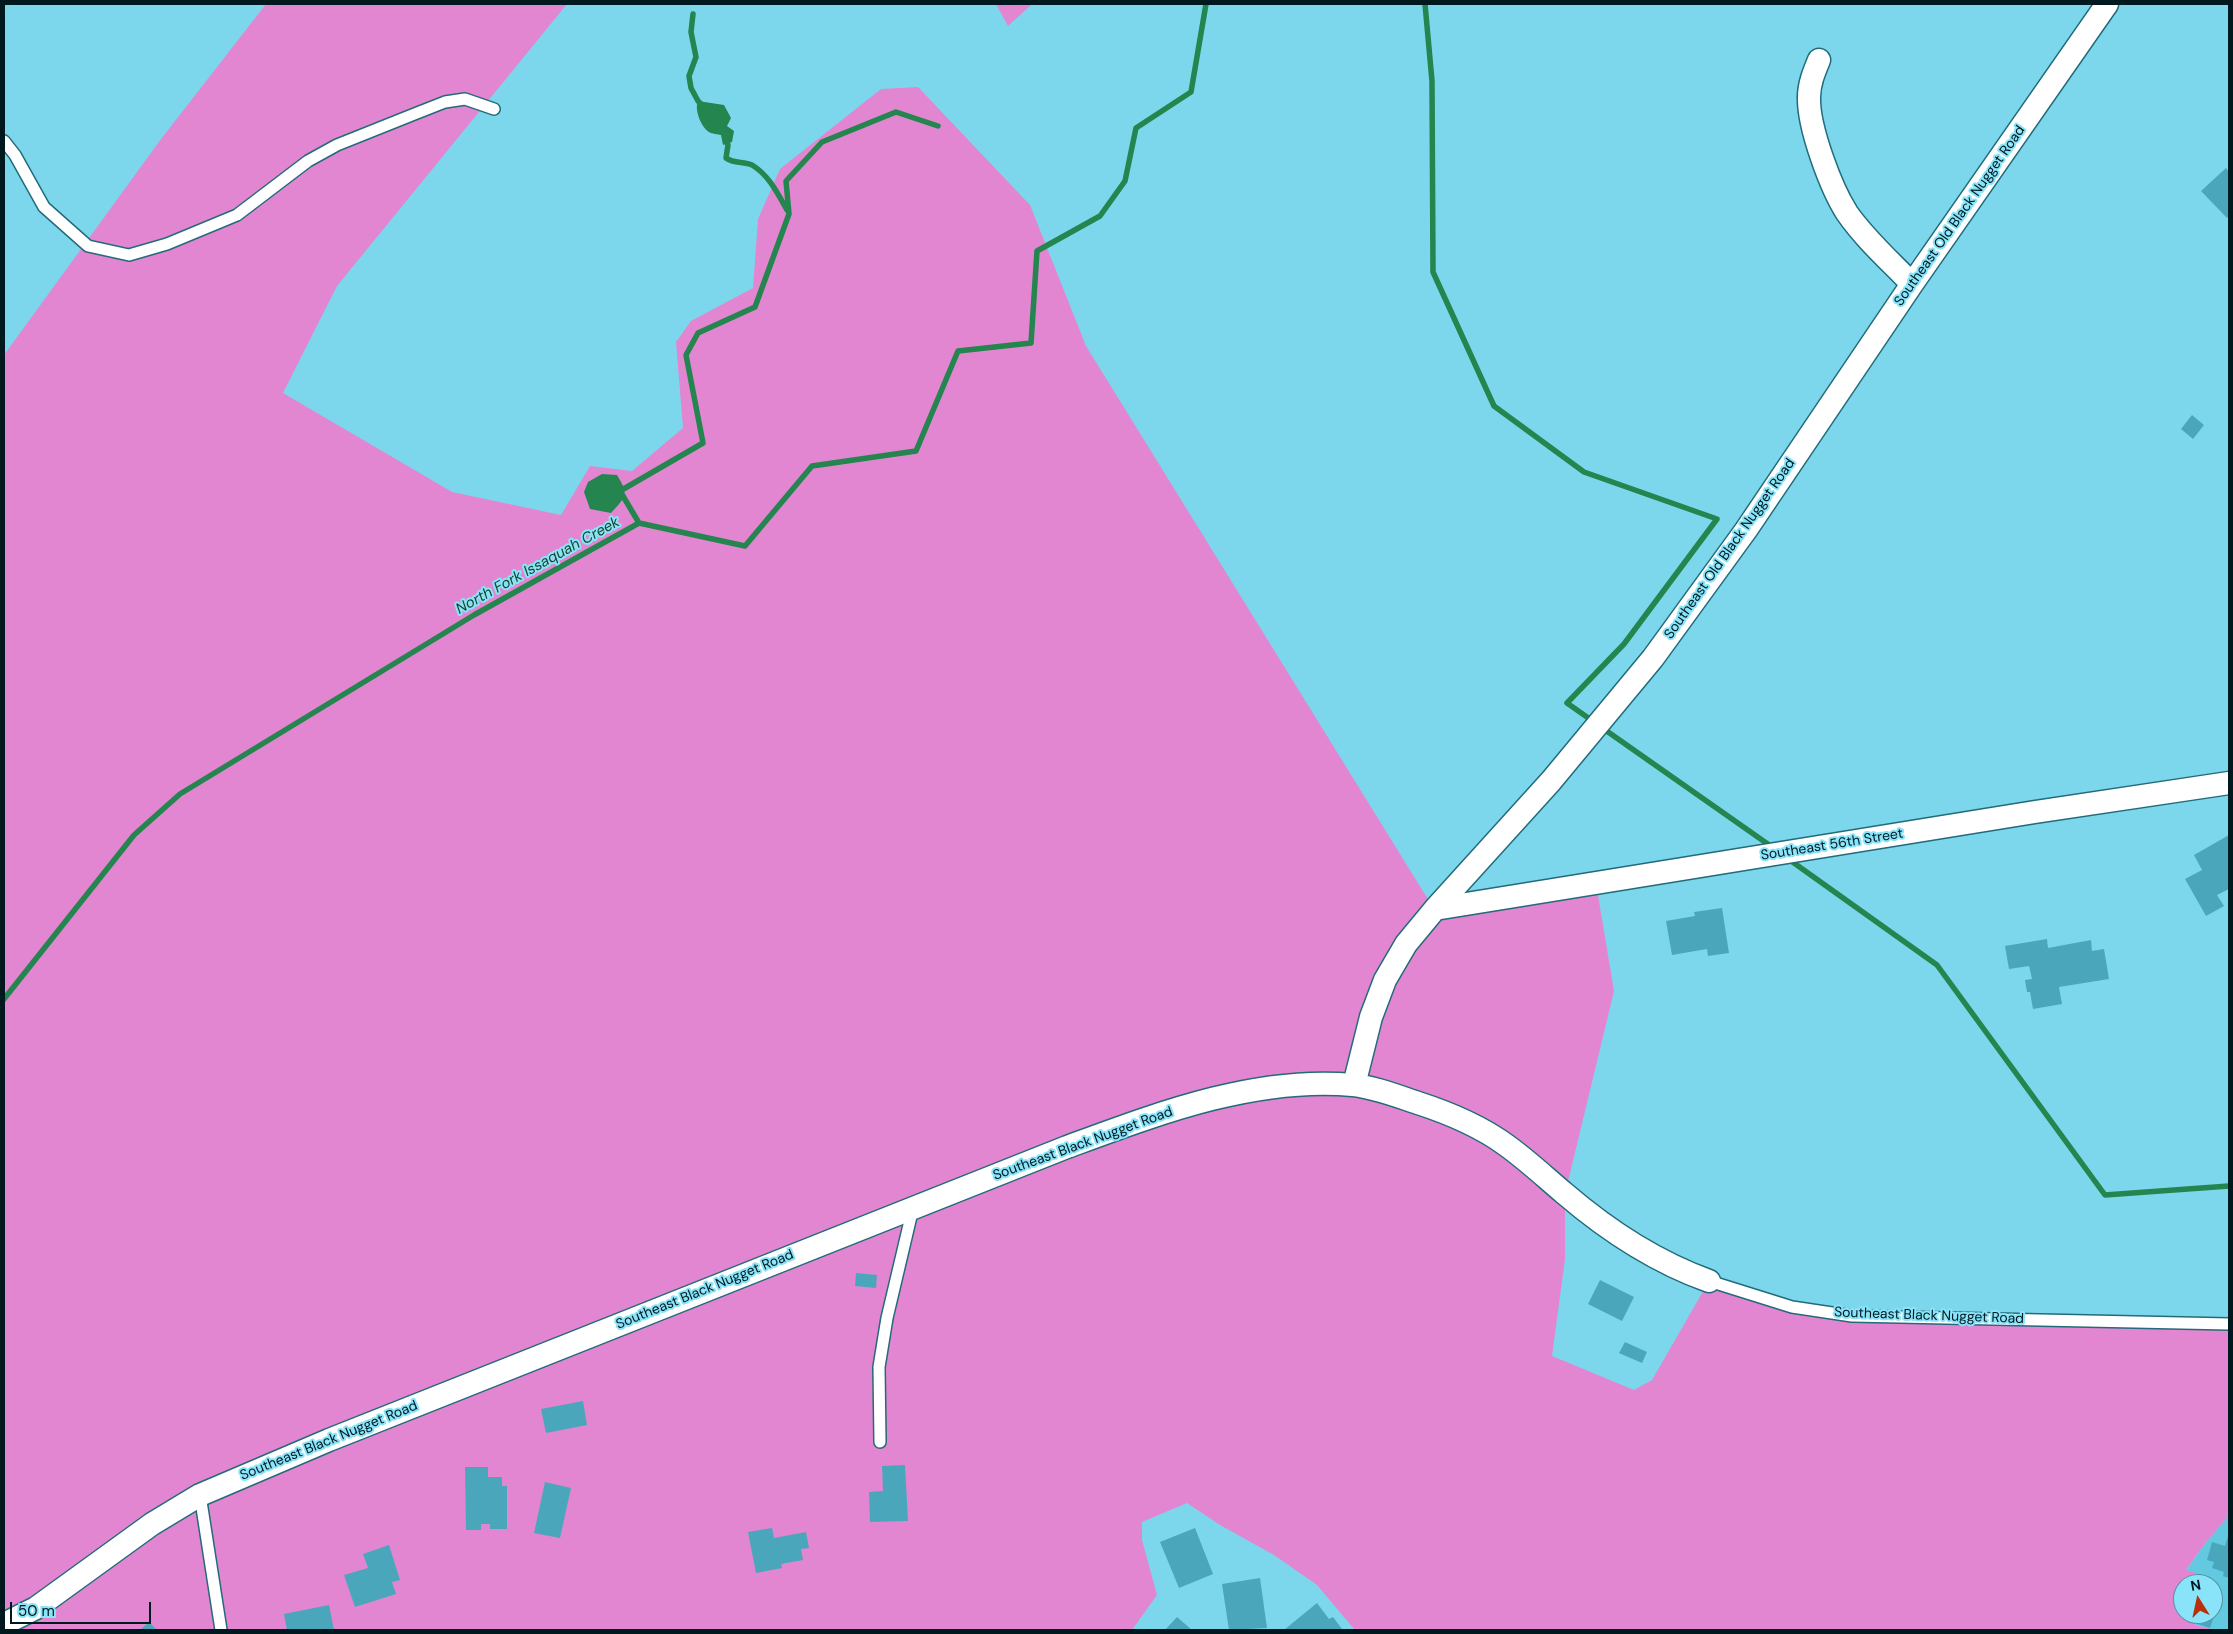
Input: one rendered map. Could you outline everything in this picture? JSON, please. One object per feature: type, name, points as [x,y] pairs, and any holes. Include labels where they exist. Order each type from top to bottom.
[{"type":"street","name":"Southeast Old Black Nugget Road","points":[[1354,1085],[1371,1017],[1385,980],[1406,944],[1434,909],[1513,824],[1642,672],[1746,530],[1912,284],[2107,4]]},
{"type":"street","points":[[1819,60],[1812,79],[1809,96],[1810,116],[1833,183],[1847,212],[1868,238],[1912,284]]},
{"type":"street","name":"Southeast 56th Street","points":[[1434,909],[2036,812],[2229,783]]},
{"type":"street","name":"Southeast Black Nugget Road","points":[[4,1624],[36,1608],[152,1524],[200,1495],[328,1440],[913,1208],[1114,1130],[1226,1096],[1274,1088],[1316,1084],[1354,1085],[1433,1108],[1468,1122],[1504,1144],[1533,1165],[1565,1194],[1632,1243],[1665,1262],[1708,1281]]},
{"type":"lane","points":[[4,141],[15,155],[44,207],[88,246],[129,256],[167,244],[237,215],[308,161],[337,145],[416,113],[445,102],[465,99],[494,109]]},
{"type":"lane","points":[[880,1442],[879,1367],[886,1318],[913,1208]]},
{"type":"lane","name":"Southeast Black Nugget Road","points":[[1708,1281],[1792,1307],[1852,1316],[2229,1324]]},
{"type":"lane","points":[[200,1495],[221,1630]]},
{"type":"shaded area","points":[[266,4],[567,4],[337,286],[283,393],[452,492],[561,515],[590,466],[632,471],[683,428],[676,342],[691,321],[753,288],[758,219],[780,169],[881,89],[918,87],[1030,205],[1086,346],[1434,909],[1596,883],[1614,991],[1565,1194],[1565,1259],[1552,1356],[1634,1390],[1652,1380],[1709,1281],[1792,1307],[1852,1316],[2229,1324],[2229,1509],[2226,1519],[2186,1570],[2199,1574],[2173,1574],[2173,1624],[2195,1624],[2216,1630],[1355,1630],[1317,1585],[1274,1555],[1220,1525],[1187,1503],[1142,1522],[1142,1540],[1157,1595],[1132,1630],[4,1630],[4,355],[161,139]]},
{"type":"shaded area","points":[[996,4],[1032,4],[1008,26]]},
{"type":"shaded area","points":[[698,101],[724,105],[731,118],[727,126],[734,131],[732,142],[723,145],[721,135],[710,133],[706,130],[698,113]]},
{"type":"shaded area","points":[[602,474],[617,475],[624,491],[623,499],[611,513],[590,509],[584,492],[588,482]]},
{"type":"shaded area","points":[[2229,1509],[2229,1630],[2216,1630],[2193,1624],[2223,1624],[2223,1574],[2185,1574],[2204,1545],[2226,1519]]},
{"type":"shaded area","points":[[2173,1601],[2173,1619],[2166,1617]]},
{"type":"building","points":[[2226,168],[2229,172],[2229,216],[2227,218],[2201,191]]},
{"type":"building","points":[[2192,415],[2204,425],[2193,439],[2181,429]]},
{"type":"building","points":[[2229,835],[2229,889],[2217,895],[2224,906],[2206,916],[2185,879],[2202,870],[2194,855]]},
{"type":"building","points":[[1722,908],[1729,953],[1708,956],[1707,949],[1672,955],[1666,921],[1695,916],[1694,912]]},
{"type":"building","points":[[2047,939],[2048,948],[2091,940],[2092,951],[2104,949],[2109,979],[2059,987],[2062,1004],[2033,1009],[2030,992],[2027,992],[2025,980],[2032,979],[2029,966],[2009,969],[2005,946]]},
{"type":"building","points":[[856,1273],[877,1275],[876,1288],[855,1286]]},
{"type":"building","points":[[1600,1280],[1634,1297],[1622,1321],[1588,1304]]},
{"type":"building","points":[[1625,1342],[1647,1352],[1642,1363],[1619,1353]]},
{"type":"building","points":[[583,1401],[587,1425],[546,1433],[541,1409]]},
{"type":"building","points":[[905,1465],[908,1521],[870,1522],[869,1492],[883,1491],[882,1466]]},
{"type":"building","points":[[465,1467],[488,1467],[488,1477],[502,1477],[502,1486],[507,1486],[507,1529],[490,1529],[490,1524],[481,1524],[481,1530],[466,1530]]},
{"type":"building","points":[[545,1482],[571,1488],[560,1538],[534,1533]]},
{"type":"building","points":[[772,1528],[774,1538],[806,1532],[809,1548],[801,1549],[803,1560],[781,1564],[782,1568],[756,1573],[748,1532]]},
{"type":"building","points":[[1195,1528],[1213,1574],[1179,1588],[1160,1542]]},
{"type":"building","points":[[2229,1533],[2229,1578],[2223,1576],[2224,1572],[2212,1568],[2214,1562],[2207,1560],[2212,1542],[2225,1546]]},
{"type":"building","points":[[389,1545],[400,1580],[392,1582],[396,1594],[355,1607],[344,1575],[368,1568],[363,1554]]},
{"type":"building","points":[[1260,1578],[1267,1628],[1229,1630],[1222,1584]]},
{"type":"building","points":[[1317,1603],[1329,1619],[1333,1617],[1342,1629],[1284,1630]]},
{"type":"building","points":[[329,1605],[334,1630],[287,1630],[284,1614]]},
{"type":"building","points":[[1177,1617],[1192,1630],[1165,1630]]},
{"type":"building","points":[[149,1622],[157,1630],[140,1630]]},
{"type":"building","points":[[2197,1624],[2211,1624],[2210,1628]]},
{"type":"waterway","name":"North Fork Issaquah Creek","points":[[4,999],[134,835],[180,794],[474,615],[639,523],[745,546],[812,466],[916,451],[958,351],[1031,343],[1037,251],[1100,216],[1125,181],[1136,128],[1191,92],[1206,4]]},
{"type":"waterway","points":[[1425,4],[1432,81],[1433,272],[1494,406],[1584,472],[1717,519],[1624,644],[1567,703],[1594,722]]},
{"type":"waterway","points":[[693,14],[691,32],[696,57],[689,76],[691,88],[703,106]]},
{"type":"waterway","points":[[639,523],[620,491],[703,443],[686,355],[698,333],[755,307],[789,214],[786,181],[822,142],[896,112],[938,126]]},
{"type":"waterway","points":[[726,138],[728,145],[726,158],[752,165],[758,169],[772,185],[787,210]]},
{"type":"waterway","points":[[1601,727],[1772,847]]},
{"type":"waterway","points":[[1787,858],[1937,965],[2105,1195],[2229,1186]]}]
